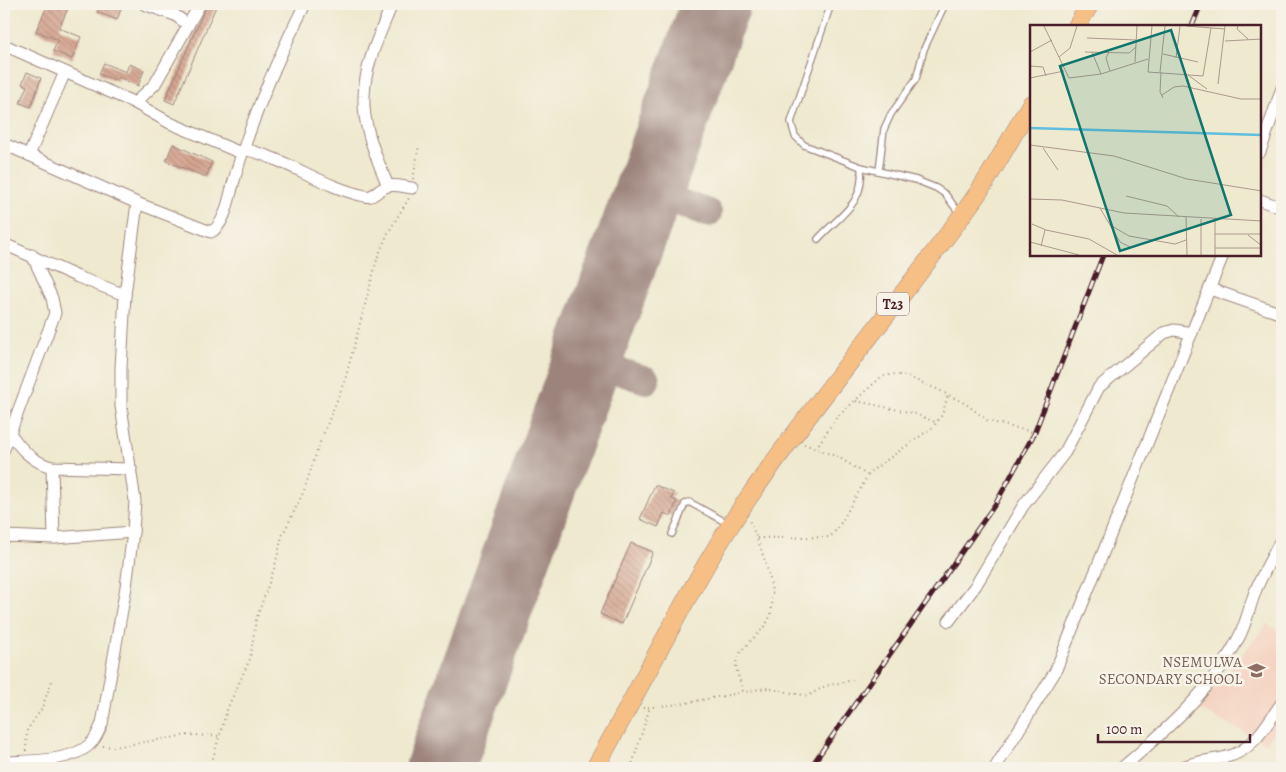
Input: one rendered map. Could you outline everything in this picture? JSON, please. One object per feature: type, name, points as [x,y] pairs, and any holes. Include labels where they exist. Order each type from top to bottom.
[{"type":"main road","points":[[1078,25],[1090,4]]},
{"type":"main road","name":"T23","points":[[595,768],[629,709],[676,616],[731,525],[790,440],[972,202],[1030,106]]},
{"type":"street","points":[[144,4],[175,15],[188,25]]},
{"type":"street","points":[[135,103],[153,88],[200,4]]},
{"type":"street","points":[[4,144],[137,203],[211,232],[219,226],[242,151],[266,88],[305,4]]},
{"type":"street","points":[[388,186],[376,154],[364,98],[367,71],[392,4]]},
{"type":"street","points":[[4,45],[135,103],[170,123],[242,151],[273,157],[340,189],[366,197],[372,196],[388,186],[412,188]]},
{"type":"street","points":[[29,155],[65,72]]},
{"type":"street","points":[[1261,150],[1278,108],[1282,88]]},
{"type":"street","points":[[1261,200],[1282,208]]},
{"type":"street","points":[[4,762],[26,761],[38,764],[68,755],[89,746],[102,724],[126,587],[133,532],[135,501],[121,406],[125,295],[137,203]]},
{"type":"street","points":[[4,244],[78,277],[125,295]]},
{"type":"street","points":[[4,449],[55,313],[52,298],[32,255]]},
{"type":"street","points":[[995,768],[1055,672],[1223,256]]},
{"type":"street","points":[[1210,289],[1282,314]]},
{"type":"street","points":[[949,620],[976,585],[1023,506],[1065,452],[1099,388],[1164,333],[1174,330],[1192,333]]},
{"type":"street","points":[[9,432],[28,456],[42,465],[52,467],[131,469]]},
{"type":"street","points":[[52,467],[54,538]]},
{"type":"street","points":[[4,536],[54,538],[133,532]]},
{"type":"street","points":[[1122,768],[1147,746],[1208,684],[1227,659],[1240,637],[1255,591],[1282,538]]},
{"type":"street","points":[[1180,768],[1193,762],[1228,757],[1243,750],[1253,742],[1281,704]]},
{"type":"lane","points":[[831,4],[791,122],[795,136],[804,145],[861,167],[916,180],[936,188],[945,194],[961,216]]},
{"type":"lane","points":[[879,171],[884,129],[891,114],[916,79],[924,49],[946,4]]},
{"type":"lane","points":[[818,239],[859,195],[862,184],[861,167]]},
{"type":"lane","points":[[672,534],[685,504],[689,502],[731,525]]},
{"type":"path","points":[[210,768],[228,707],[250,660],[256,620],[275,566],[282,536],[304,491],[319,446],[345,380],[378,256],[388,233],[408,200],[412,188],[419,146]]},
{"type":"path","points":[[816,448],[836,418],[881,378],[892,374],[906,376],[948,395],[988,421],[1032,432]]},
{"type":"path","points":[[757,538],[830,537],[838,528],[868,476],[936,422],[942,415],[948,395]]},
{"type":"path","points":[[856,401],[913,413],[936,422]]},
{"type":"path","points":[[790,440],[838,457],[868,476]]},
{"type":"path","points":[[743,507],[757,538],[770,582],[772,609],[765,628],[740,653],[737,660],[738,674],[744,692]]},
{"type":"path","points":[[26,761],[25,736],[41,710],[53,678]]},
{"type":"path","points":[[629,709],[694,702],[738,695],[766,688],[808,696],[825,686],[853,680]]},
{"type":"path","points":[[631,768],[650,707]]},
{"type":"path","points":[[89,746],[114,747],[188,735],[220,736]]},
{"type":"shaded area","name":"NSEMULWA SECONDARY SCHOOL","points":[[1267,624],[1282,632],[1282,714],[1267,744],[1198,709]]},
{"type":"building","points":[[48,4],[70,4],[59,28],[81,37],[72,59],[53,51],[58,40],[36,31]]},
{"type":"building","points":[[101,4],[122,6],[117,20],[97,12]]},
{"type":"building","points":[[207,4],[217,4],[174,104],[165,100]]},
{"type":"building","points":[[104,63],[126,72],[129,64],[144,70],[138,86],[118,77],[117,81],[99,74]]},
{"type":"building","points":[[27,72],[41,78],[31,107],[20,103],[27,86],[22,84]]},
{"type":"building","points":[[173,144],[212,162],[206,177],[166,161]]},
{"type":"building","points":[[655,485],[674,493],[671,499],[677,501],[671,516],[664,513],[658,527],[640,519]]},
{"type":"building","points":[[631,543],[653,552],[622,624],[600,614]]},
{"type":"taxiway","points":[[648,191],[708,213]]},
{"type":"taxiway","points":[[587,361],[646,380]]},
{"type":"runway","points":[[440,768],[716,4]]},
{"type":"railway","points":[[1192,25],[1201,4]]},
{"type":"railway","points":[[810,768],[996,503],[1034,434],[1103,256]]},
{"type":"place","name":"NSEMULWA SECONDARY SCHOOL","points":[[1256,671]]}]
